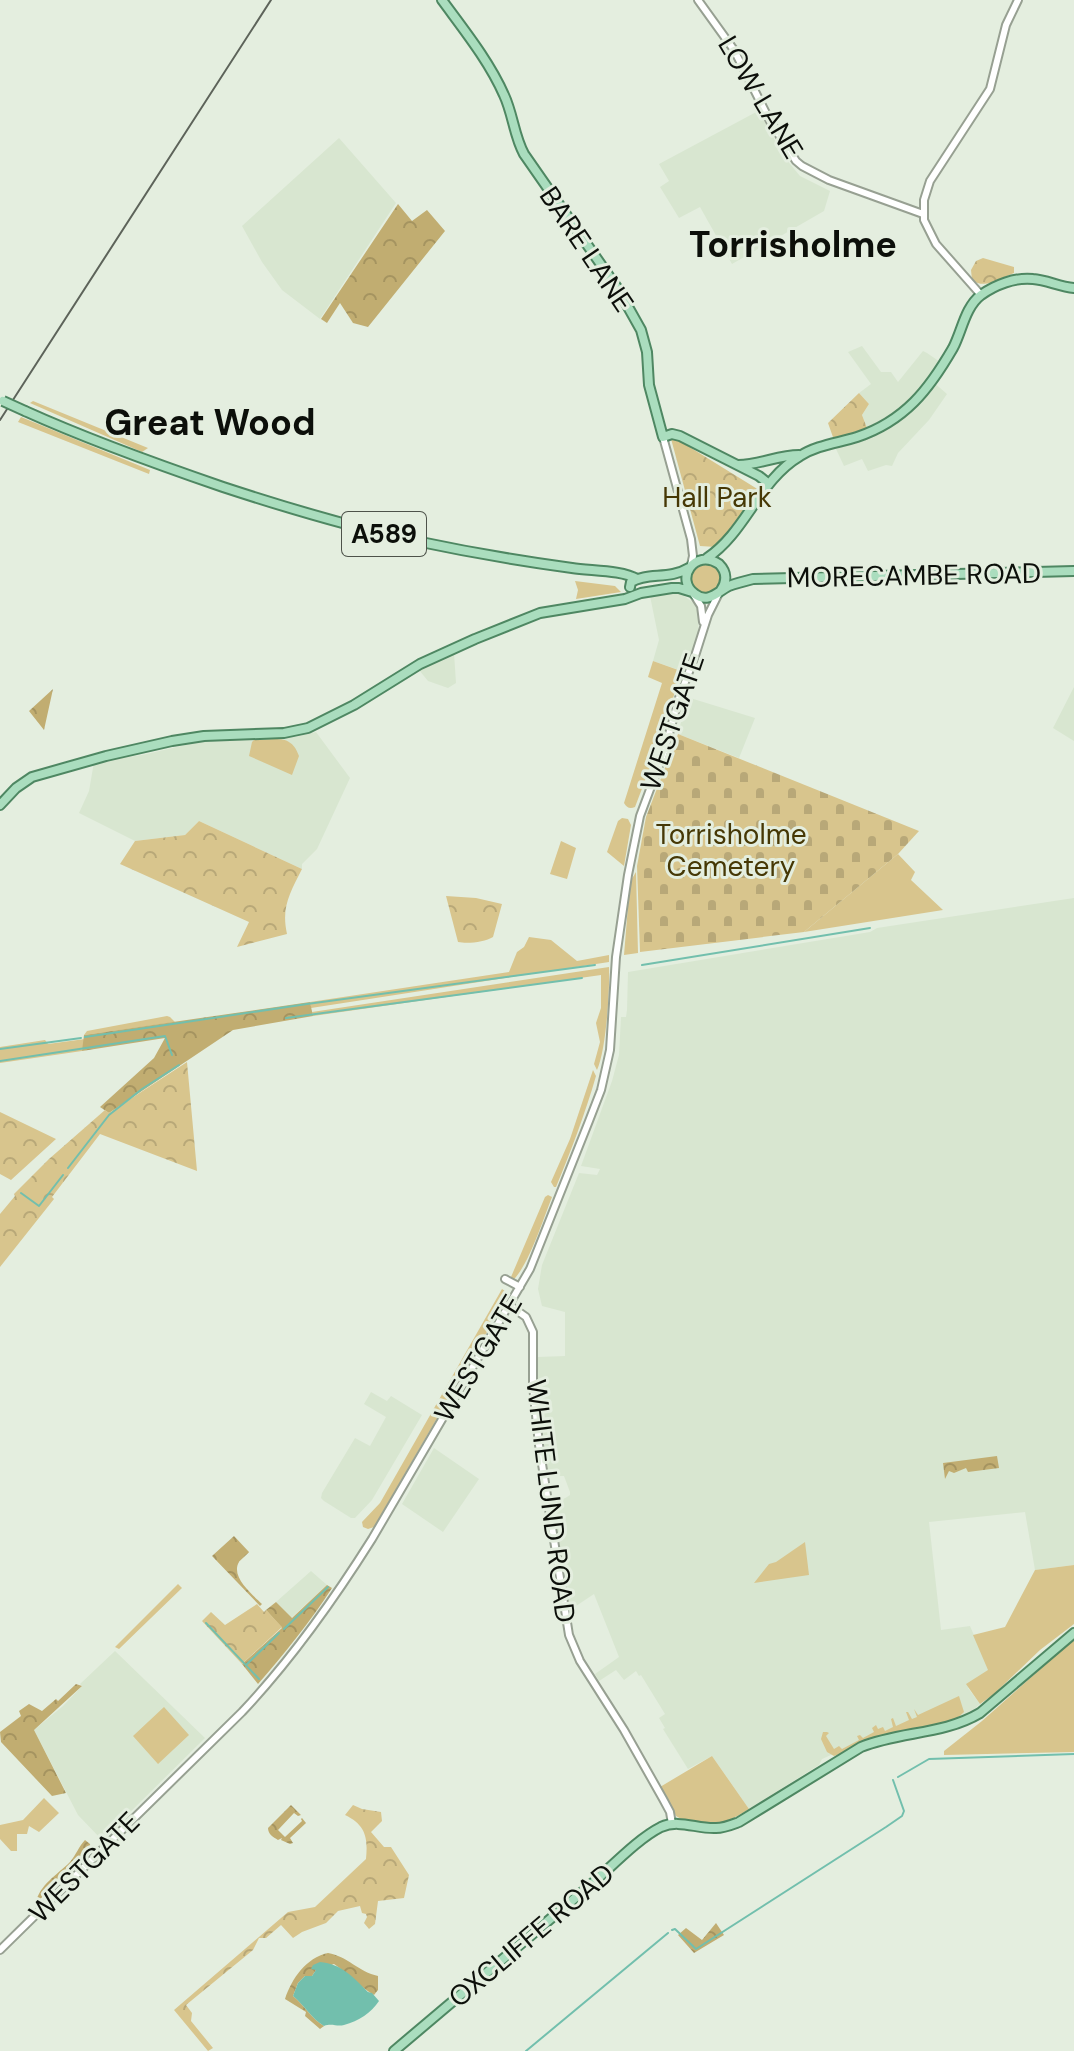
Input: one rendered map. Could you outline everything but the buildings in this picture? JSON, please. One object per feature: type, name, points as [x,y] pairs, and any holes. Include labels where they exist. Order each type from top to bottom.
[{"type":"main road","name":"BARE LANE","points":[[442,0],[487,63],[503,92],[524,154],[618,289],[641,330],[647,352],[649,385],[663,437]]},
{"type":"main road","points":[[706,558],[720,548],[785,466],[800,455],[880,427],[908,408],[926,388],[953,347],[967,314],[981,295],[1006,282],[1025,278],[1074,288]]},
{"type":"main road","name":"A589","points":[[2,400],[62,428],[161,466],[324,518],[398,537],[457,550],[629,574],[638,579],[677,574],[706,558]]},
{"type":"main road","points":[[663,437],[676,434],[769,484]]},
{"type":"main road","points":[[738,465],[800,455]]},
{"type":"main road","points":[[0,805],[32,777],[106,756],[204,736],[284,733],[308,728],[340,713],[420,664],[540,613],[677,588],[709,598],[721,591],[726,580],[723,553],[731,535]]},
{"type":"main road","points":[[706,558],[723,568]]},
{"type":"main road","points":[[690,566],[687,582],[693,592]]},
{"type":"main road","name":"MORECAMBE ROAD","points":[[723,568],[737,576],[753,579],[1074,571]]},
{"type":"main road","name":"A589","points":[[612,573],[625,579],[633,592],[640,593]]},
{"type":"main road","points":[[611,600],[625,594],[631,582],[638,579],[645,584],[640,593]]},
{"type":"main road","name":"MORECAMBE ROAD","points":[[721,591],[753,579]]},
{"type":"main road","points":[[672,1824],[713,1828],[729,1826],[861,1747],[966,1721],[980,1713],[1074,1633]]},
{"type":"main road","name":"OXCLIFFE ROAD","points":[[394,2051],[637,1845],[661,1827],[672,1824]]},
{"type":"street","name":"LOW LANE","points":[[698,0],[734,50],[770,121],[796,161],[829,180],[923,214]]},
{"type":"street","points":[[981,295],[936,244],[924,220],[924,200],[930,181],[990,89],[1006,25],[1018,0]]},
{"type":"street","points":[[663,437],[691,539],[693,556],[690,566]]},
{"type":"street","points":[[691,539],[706,558]]},
{"type":"street","name":"WESTGATE","points":[[0,1950],[245,1709],[307,1637],[372,1539],[520,1287],[550,1221],[601,1090],[611,1041],[616,957],[640,816],[664,752],[709,610],[721,591]]},
{"type":"street","name":"WESTGATE","points":[[693,592],[702,609],[703,633]]},
{"type":"street","points":[[505,1279],[520,1287]]},
{"type":"street","name":"WHITE LUND ROAD","points":[[509,1305],[528,1319],[533,1332],[533,1385],[539,1445],[569,1635],[580,1661],[663,1799],[672,1824]]},
{"type":"shaded area","points":[[760,110],[781,153],[800,176],[830,191],[824,211],[732,264],[700,207],[679,218],[660,187],[669,181],[659,164]]},
{"type":"shaded area","points":[[339,138],[396,203],[320,319],[282,290],[242,226]]},
{"type":"shaded area","points":[[862,346],[881,372],[891,372],[898,382],[923,351],[927,353],[943,364],[932,381],[947,394],[929,420],[898,453],[892,466],[868,471],[862,459],[844,466],[836,449],[876,434],[867,428],[862,415],[869,404],[859,393],[871,384],[848,352]]},
{"type":"shaded area","points":[[680,593],[695,604],[699,617],[698,633],[685,672],[653,661],[659,640],[650,596]]},
{"type":"shaded area","points":[[454,653],[456,683],[448,688],[428,681],[419,670]]},
{"type":"shaded area","points":[[1074,687],[1074,741],[1053,728]]},
{"type":"shaded area","points":[[687,697],[755,718],[739,758],[678,734]]},
{"type":"shaded area","points":[[316,732],[350,778],[317,849],[302,864],[302,869],[199,821],[185,835],[135,841],[79,813],[89,791],[94,762],[216,738],[295,737]]},
{"type":"shaded area","points":[[1074,898],[1074,1565],[1035,1570],[1025,1512],[929,1522],[941,1630],[970,1626],[989,1670],[968,1688],[980,1704],[965,1717],[876,1737],[822,1759],[819,1765],[749,1809],[712,1756],[688,1769],[663,1729],[659,1718],[665,1714],[641,1675],[636,1671],[624,1680],[616,1670],[599,1681],[595,1674],[619,1657],[594,1594],[567,1612],[554,1504],[570,1492],[564,1476],[545,1476],[538,1420],[538,1357],[565,1356],[565,1312],[542,1306],[538,1289],[542,1265],[579,1173],[597,1175],[600,1169],[581,1166],[619,1055],[621,1017],[626,1017],[627,1010],[628,972],[870,932],[877,928]]},
{"type":"shaded area","points":[[371,1392],[387,1401],[391,1396],[422,1415],[372,1500],[355,1518],[351,1518],[321,1498],[355,1438],[370,1446],[386,1417],[364,1404]]},
{"type":"shaded area","points":[[434,1448],[479,1479],[443,1532],[402,1504]]},
{"type":"shaded area","points":[[311,1571],[327,1585],[291,1618],[276,1602]]},
{"type":"shaded area","points":[[115,1651],[205,1738],[102,1840],[78,1815],[34,1730],[63,1706],[82,1686],[80,1684]]},
{"type":"green space","name":"Great Wood","points":[[398,204],[412,221],[427,210],[445,231],[368,327],[353,323],[340,303],[327,323],[321,319]]},
{"type":"green space","points":[[983,258],[1014,267],[1014,273],[993,282],[977,283],[972,280],[971,270],[976,261]]},
{"type":"green space","points":[[859,393],[869,404],[862,415],[867,428],[834,440],[828,423]]},
{"type":"green space","points":[[33,401],[148,448],[142,452],[30,403]]},
{"type":"green space","points":[[21,417],[150,470],[149,474],[18,422]]},
{"type":"green space","name":"Hall Park","points":[[670,435],[759,490],[716,547],[700,546]]},
{"type":"green space","points":[[706,564],[717,568],[721,579],[717,590],[706,594],[695,590],[691,579],[695,568]]},
{"type":"green space","points":[[575,581],[615,586],[621,592],[576,599],[578,590]]},
{"type":"green space","points":[[653,661],[681,671],[662,736],[635,807],[630,808],[624,803],[662,683],[648,677]]},
{"type":"green space","points":[[53,689],[44,730],[29,711]]},
{"type":"green space","name":"Torrisholme Cemetery","points":[[678,734],[919,831],[898,854],[804,932],[640,952],[637,866],[646,817]]},
{"type":"green space","points":[[281,739],[292,744],[299,756],[292,775],[249,756],[254,740]]},
{"type":"green space","points":[[628,819],[631,825],[624,866],[607,852],[618,821]]},
{"type":"green space","points":[[199,821],[302,869],[286,908],[287,934],[237,947],[249,922],[120,864],[135,841],[185,835]]},
{"type":"green space","points":[[561,841],[576,848],[567,879],[550,874]]},
{"type":"green space","points":[[898,854],[915,872],[911,880],[943,910],[804,932]]},
{"type":"green space","points":[[636,872],[638,953],[624,955],[630,882]]},
{"type":"green space","points":[[446,896],[502,904],[493,937],[476,942],[458,942]]},
{"type":"green space","points":[[529,937],[551,940],[577,961],[609,955],[609,962],[311,1008],[310,1002],[509,972],[517,952]]},
{"type":"green space","points":[[609,967],[605,1035],[597,1070],[594,1064],[600,1042],[596,1023],[601,1008],[601,975],[313,1016],[312,1012]]},
{"type":"green space","points":[[310,1002],[313,1016],[233,1030],[109,1113],[100,1107],[154,1058],[165,1038],[82,1051],[84,1035]]},
{"type":"green space","points":[[167,1016],[175,1022],[84,1035],[87,1031]]},
{"type":"green space","points":[[85,1039],[82,1051],[0,1063],[0,1047],[45,1040],[48,1044]]},
{"type":"green space","points":[[187,1062],[197,1171],[100,1134],[0,1267],[0,1214],[14,1194],[105,1110],[109,1113]]},
{"type":"green space","points":[[593,1070],[596,1076],[578,1132],[554,1187],[551,1182],[570,1139]]},
{"type":"green space","points":[[0,1112],[56,1139],[11,1180],[0,1174]]},
{"type":"green space","points":[[548,1195],[552,1197],[535,1242],[512,1281],[511,1277]]},
{"type":"green space","points":[[502,1289],[509,1294],[374,1527],[363,1527],[362,1522],[380,1503]]},
{"type":"green space","points":[[997,1456],[999,1468],[949,1471],[945,1479],[943,1463]]},
{"type":"green space","points":[[234,1536],[249,1552],[237,1568],[240,1580],[262,1604],[260,1606],[212,1556]]},
{"type":"green space","points":[[805,1542],[809,1575],[754,1583],[769,1564]]},
{"type":"green space","points":[[1074,1565],[1074,1624],[980,1704],[966,1684],[988,1670],[973,1635],[1005,1627],[1035,1570]]},
{"type":"green space","points":[[178,1584],[182,1588],[119,1649],[115,1647]]},
{"type":"green space","points":[[327,1585],[332,1588],[324,1601],[258,1684],[242,1664],[282,1628],[266,1610],[276,1602],[292,1618]]},
{"type":"green space","points":[[257,1604],[282,1627],[242,1664],[202,1621],[211,1612],[225,1625]]},
{"type":"green space","points":[[1074,1639],[1074,1752],[944,1755],[944,1751]]},
{"type":"green space","points":[[76,1684],[82,1686],[34,1730],[66,1793],[52,1796],[1,1742],[0,1732],[21,1716],[19,1711],[29,1704],[42,1711]]},
{"type":"green space","points":[[959,1696],[964,1712],[945,1724],[874,1737],[834,1756],[827,1752],[821,1739],[823,1732],[827,1732],[826,1736],[834,1749],[839,1746],[842,1749],[859,1740],[857,1736],[863,1738],[874,1732],[872,1728],[876,1725],[885,1731],[893,1727],[893,1718],[896,1726],[909,1720],[906,1712],[912,1719],[917,1717],[914,1709],[918,1715]]},
{"type":"green space","points":[[164,1707],[189,1735],[158,1764],[133,1736]]},
{"type":"green space","points":[[712,1756],[749,1809],[716,1823],[681,1819],[676,1816],[660,1787]]},
{"type":"green space","points":[[44,1798],[59,1813],[39,1832],[29,1826],[27,1834],[17,1834],[17,1851],[11,1851],[0,1839],[0,1825],[23,1820]]},
{"type":"green space","points":[[291,1805],[301,1815],[294,1813],[278,1830],[285,1837],[302,1818],[306,1823],[290,1838],[293,1843],[290,1844],[282,1838],[274,1838],[268,1828]]},
{"type":"green space","points":[[353,1805],[381,1812],[382,1821],[371,1832],[384,1847],[391,1847],[409,1875],[404,1898],[378,1901],[375,1924],[369,1929],[364,1923],[366,1914],[362,1913],[360,1906],[338,1911],[326,1923],[293,1938],[281,1925],[266,1938],[259,1938],[253,1950],[186,2005],[192,2013],[191,2021],[213,2048],[208,2051],[174,2010],[288,1912],[315,1907],[366,1859],[364,1833],[357,1823],[345,1815]]},
{"type":"green space","points":[[85,1840],[91,1850],[36,1903],[45,1886],[70,1862]]},
{"type":"green space","points":[[716,1923],[724,1935],[694,1953],[678,1935],[686,1928],[702,1940]]},
{"type":"green space","points":[[328,1953],[378,1976],[378,1990],[374,1995],[334,1964],[316,1970],[312,1976],[305,1976],[298,1983],[293,1996],[324,2026],[320,2029],[305,2016],[306,2012],[285,1999],[301,1970],[313,1959]]},
{"type":"water","points":[[320,1962],[347,1972],[379,2001],[355,2021],[324,2026],[293,1996],[298,1983],[305,1976],[312,1976],[316,1970],[311,1969],[313,1965]]},
{"type":"waterway","points":[[642,965],[870,928]]},
{"type":"waterway","points":[[85,1037],[595,965]]},
{"type":"waterway","points":[[286,1018],[582,978]]},
{"type":"waterway","points":[[0,1061],[165,1036],[172,1055]]},
{"type":"waterway","points":[[0,1049],[81,1038]]},
{"type":"waterway","points":[[68,1168],[109,1115],[179,1065]]},
{"type":"waterway","points":[[21,1193],[39,1206],[63,1175]]},
{"type":"waterway","points":[[284,1629],[328,1587]]},
{"type":"waterway","points":[[206,1623],[259,1679]]},
{"type":"waterway","points":[[246,1665],[279,1633]]},
{"type":"waterway","points":[[898,1777],[929,1759],[1074,1754]]},
{"type":"waterway","points":[[672,1930],[675,1929],[696,1949],[886,1827],[902,1816],[904,1811],[893,1780]]},
{"type":"waterway","points":[[526,2051],[668,1933]]},
{"type":"railway","points":[[0,420],[271,0]]},
{"type":"district","name":"Torrisholme","points":[[793,244]]},
{"type":"district","name":"Great Wood","points":[[210,422]]}]
